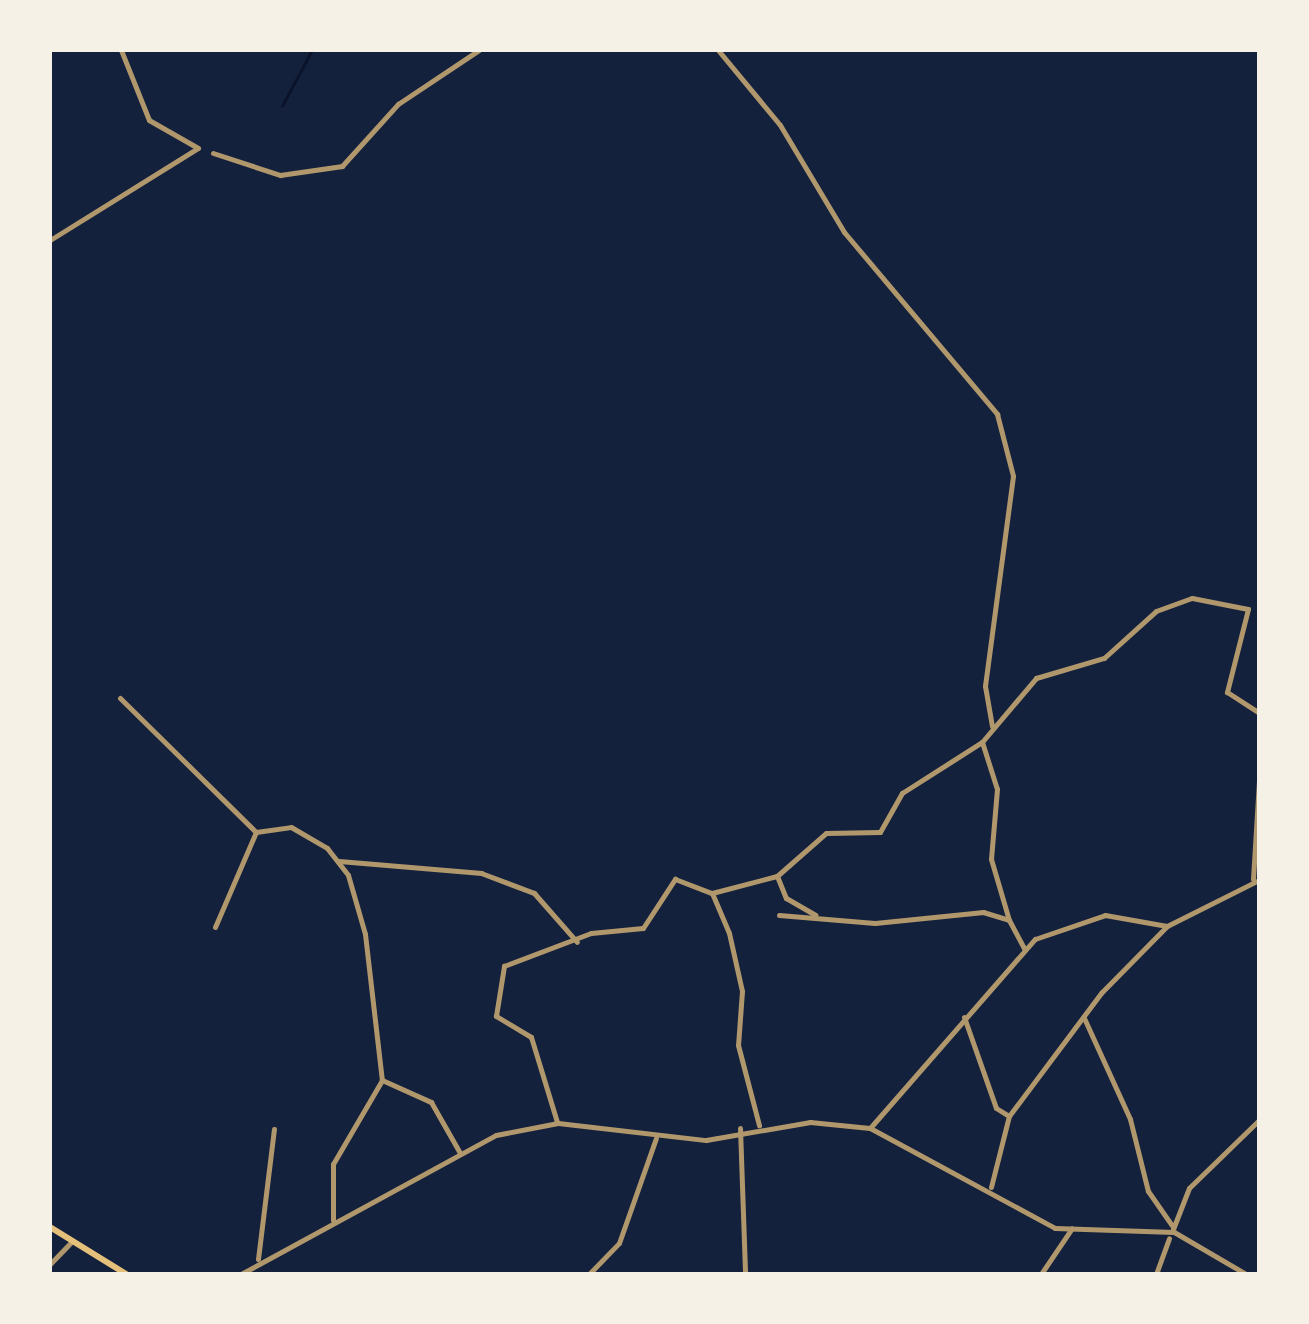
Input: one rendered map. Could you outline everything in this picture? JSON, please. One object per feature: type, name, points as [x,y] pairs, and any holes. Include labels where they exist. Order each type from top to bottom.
[{"type":"main road","points":[[50,1226],[126,1274]]},
{"type":"street","points":[[50,240],[198,148],[149,120],[121,50]]},
{"type":"street","points":[[213,153],[280,175],[342,166],[398,104],[480,50]]},
{"type":"street","points":[[718,50],[780,125],[844,232],[997,414],[1013,476],[984,686],[992,726]]},
{"type":"street","points":[[558,1123],[531,1038],[496,1016],[495,1002],[510,959],[643,928],[674,880],[712,893],[776,876],[826,832],[880,832],[902,793],[982,742],[1036,678],[1104,658],[1156,611],[1192,598],[1248,608],[1227,692],[1259,714]]},
{"type":"street","points":[[120,698],[256,832]]},
{"type":"street","points":[[982,742],[997,789],[993,870],[1009,920],[1025,950]]},
{"type":"street","points":[[991,1187],[1009,1116],[1084,1018],[1168,926],[1256,879],[1259,781]]},
{"type":"street","points":[[256,832],[291,827],[339,862],[481,874],[534,893],[576,942]]},
{"type":"street","points":[[215,926],[256,832]]},
{"type":"street","points":[[334,1220],[333,1164],[382,1080],[366,934],[339,862]]},
{"type":"street","points":[[776,876],[786,898],[816,916]]},
{"type":"street","points":[[712,893],[740,969],[738,1045],[759,1125]]},
{"type":"street","points":[[779,915],[875,923],[984,912],[1009,920]]},
{"type":"street","points":[[870,1128],[1025,950],[1052,930],[1105,915],[1168,926]]},
{"type":"street","points":[[964,1017],[996,1108],[1009,1116]]},
{"type":"street","points":[[1084,1018],[1130,1119],[1148,1191],[1172,1232]]},
{"type":"street","points":[[382,1080],[431,1102],[460,1153]]},
{"type":"street","points":[[1156,1274],[1189,1188],[1259,1120]]},
{"type":"street","points":[[241,1274],[266,1256],[460,1153],[558,1123],[706,1140],[759,1125],[870,1128],[991,1187],[1034,1220],[1072,1228],[1172,1232],[1246,1274]]},
{"type":"street","points":[[740,1128],[744,1274]]},
{"type":"street","points":[[266,1256],[254,1253],[274,1129]]},
{"type":"street","points":[[589,1274],[619,1243],[656,1136]]},
{"type":"street","points":[[1042,1274],[1072,1228]]},
{"type":"street","points":[[50,1264],[73,1240]]},
{"type":"waterway","points":[[282,106],[312,50]]}]
